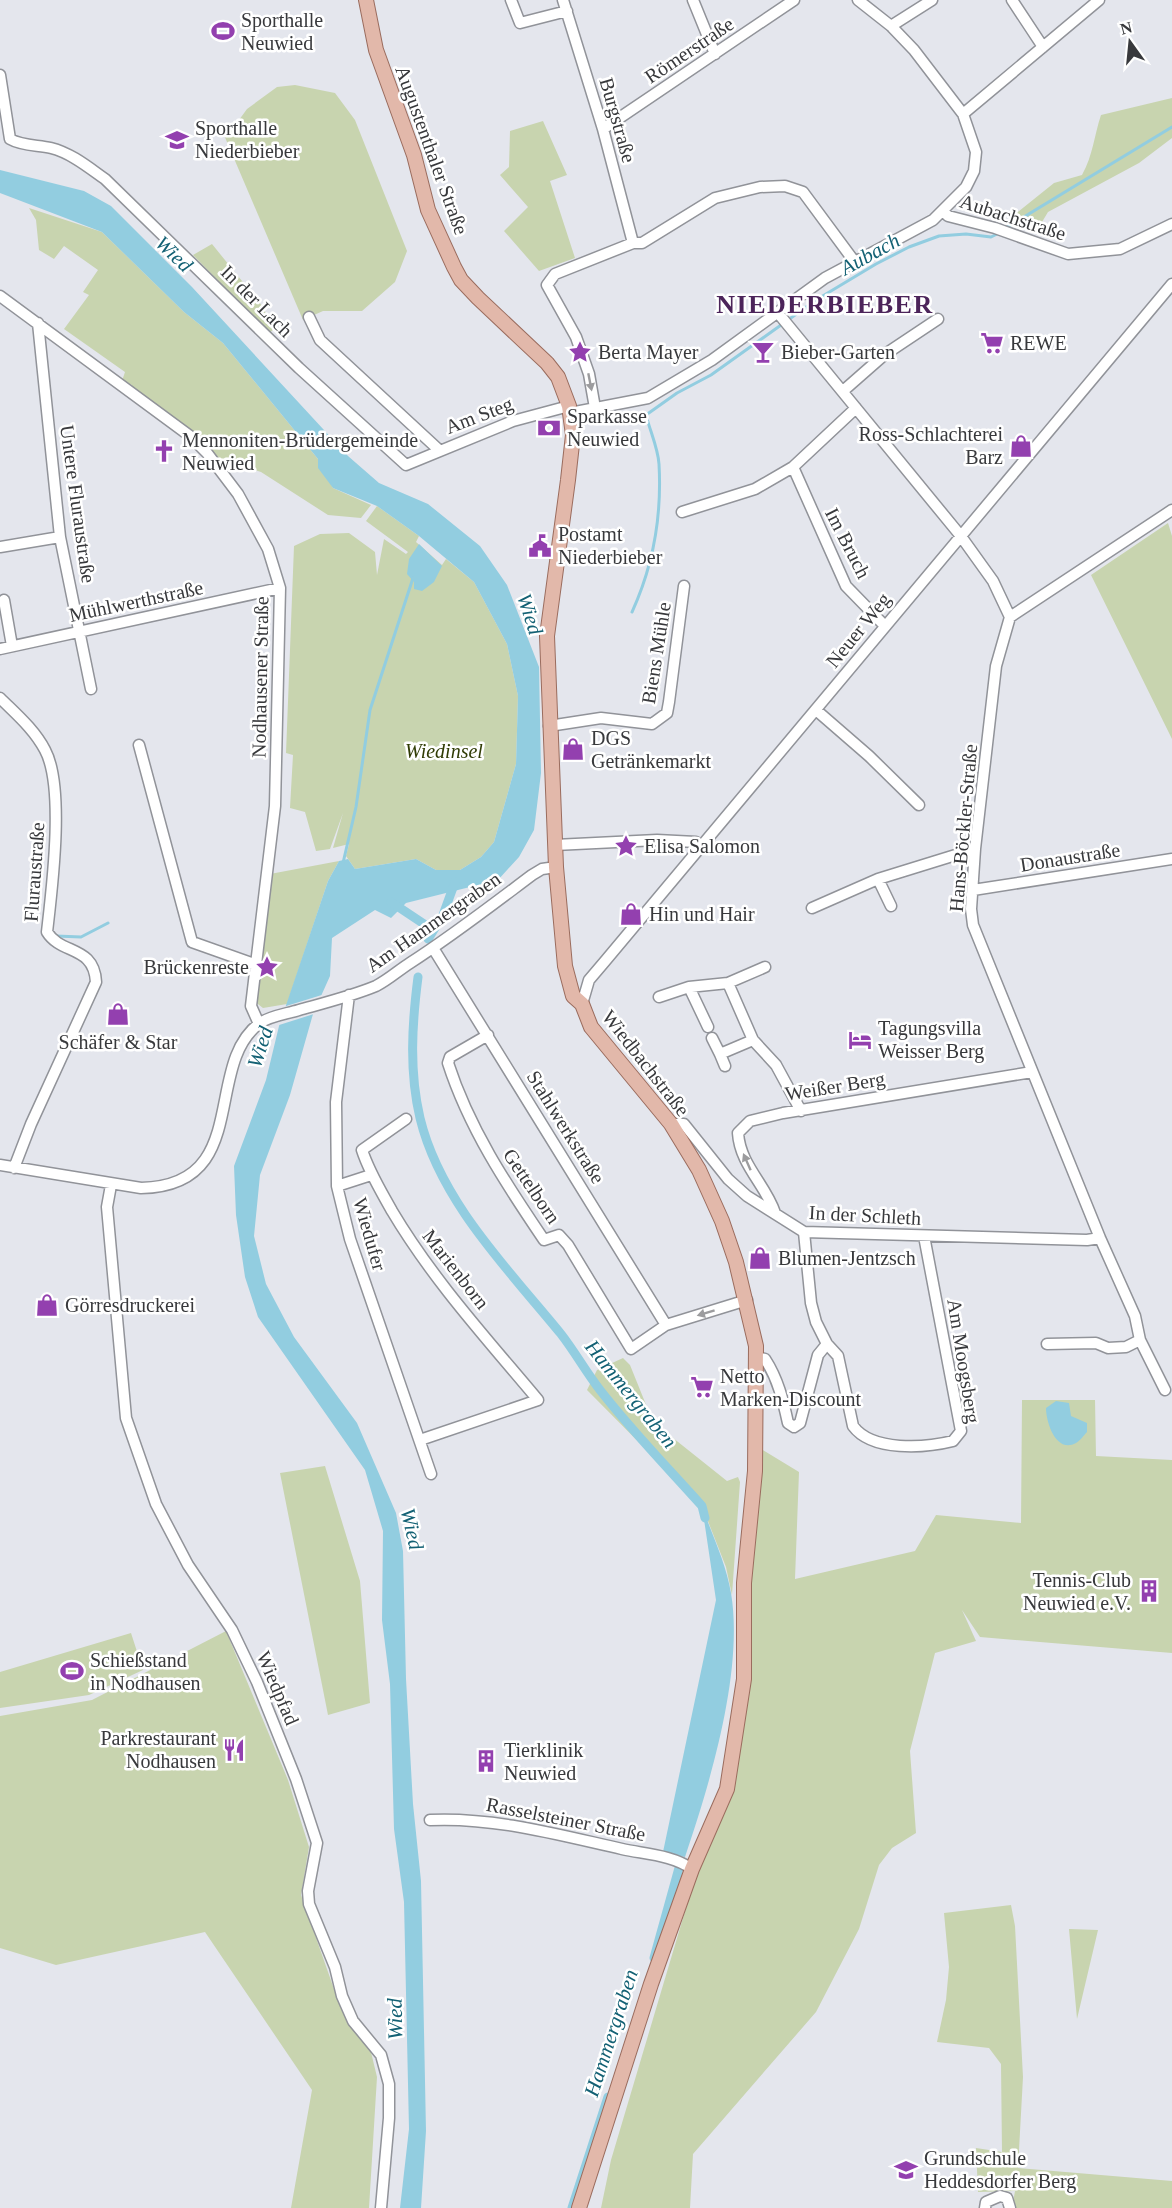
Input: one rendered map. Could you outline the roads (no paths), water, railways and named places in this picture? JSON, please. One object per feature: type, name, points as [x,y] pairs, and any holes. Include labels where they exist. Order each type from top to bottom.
[{"type":"main road","name":"Augustenthaler Straße","points":[[366,0],[376,50],[414,155],[428,210],[454,267],[461,280],[472,292],[548,363],[558,377],[570,410]]},
{"type":"main road","name":"Wiedbachstraße","points":[[570,410],[573,435],[547,636],[556,867],[565,966],[573,996],[582,1004],[591,1027],[671,1124],[699,1170],[722,1221],[747,1300],[756,1357],[754,1471],[744,1583],[744,1679],[727,1789],[692,1869],[584,2185],[579,2208]]},
{"type":"street","points":[[511,0],[520,23],[567,11]]},
{"type":"street","name":"Burgstraße","points":[[564,0],[637,243]]},
{"type":"street","points":[[693,0],[715,54]]},
{"type":"street","name":"Römerstraße","points":[[603,129],[794,0]]},
{"type":"street","points":[[858,0],[891,26],[929,68],[963,114],[976,152],[974,171],[966,187],[944,212]]},
{"type":"street","points":[[891,26],[932,0]]},
{"type":"street","points":[[1012,0],[1043,47]]},
{"type":"street","points":[[963,114],[1099,0]]},
{"type":"street","name":"In der Lach","points":[[0,75],[10,139],[17,143],[54,149],[79,160],[105,179],[299,368],[405,465]]},
{"type":"street","points":[[595,408],[589,374],[576,338],[549,291],[549,279],[555,274],[637,243],[715,198],[733,192],[784,186],[803,192],[854,261]]},
{"type":"street","name":"Aubachstraße","points":[[570,410],[595,408],[648,398],[783,320],[825,278],[914,231],[944,212],[948,216],[995,228],[1068,254],[1119,249],[1172,224]]},
{"type":"street","name":"Neuer Weg","points":[[582,1004],[589,980],[816,710],[884,625],[1172,284]]},
{"type":"street","name":"Nodhausener Straße","points":[[0,296],[171,421],[207,453],[238,494],[263,540],[280,588],[275,806],[254,964],[251,1006],[259,1023]]},
{"type":"street","points":[[309,317],[320,340],[439,450]]},
{"type":"street","points":[[843,391],[884,355],[938,319]]},
{"type":"street","points":[[783,320],[960,535],[993,581],[1010,617],[1172,510]]},
{"type":"street","name":"Untere Fluraustraße","points":[[38,323],[60,537],[91,689]]},
{"type":"street","points":[[682,512],[755,489],[793,467],[856,408]]},
{"type":"street","name":"Am Steg","points":[[405,465],[513,421],[570,410]]},
{"type":"street","name":"Im Bruch","points":[[793,467],[846,586],[884,625]]},
{"type":"street","points":[[0,547],[60,537]]},
{"type":"street","name":"Biens Mühle","points":[[549,726],[602,718],[652,724],[667,713],[684,586]]},
{"type":"street","name":"Mühlwerthstraße","points":[[0,649],[280,588]]},
{"type":"street","points":[[4,600],[12,646]]},
{"type":"street","name":"Hans-Böckler-Straße","points":[[1010,617],[996,666],[975,849],[973,925],[1100,1238],[1135,1316],[1140,1340],[1165,1390]]},
{"type":"street","name":"Fluraustraße","points":[[0,698],[32,729],[54,771],[57,796],[47,932],[51,938],[87,958],[96,969],[96,982],[31,1124],[14,1168]]},
{"type":"street","points":[[816,710],[869,756],[919,805]]},
{"type":"street","points":[[139,745],[192,942],[254,964]]},
{"type":"street","points":[[555,845],[657,840],[696,842],[700,846]]},
{"type":"street","points":[[812,908],[878,879],[975,849]]},
{"type":"street","name":"Donaustraße","points":[[973,890],[1172,860]]},
{"type":"street","name":"Am Hammergraben","points":[[259,1023],[378,985],[433,948],[532,875],[542,869],[556,867]]},
{"type":"street","points":[[878,879],[891,906]]},
{"type":"street","name":"Stahlwerkstraße","points":[[433,948],[666,1325]]},
{"type":"street","points":[[659,997],[689,987],[728,983],[765,967]]},
{"type":"street","points":[[728,983],[753,1040],[776,1065],[801,1111]]},
{"type":"street","points":[[689,987],[708,1027]]},
{"type":"street","name":"Wiedufer","points":[[349,995],[336,1102],[337,1186],[350,1239],[431,1474]]},
{"type":"street","points":[[0,1165],[111,1185],[160,1188],[180,1181],[201,1164],[220,1126],[233,1067],[244,1041],[259,1023]]},
{"type":"street","name":"Gettelborn","points":[[488,1035],[450,1057],[448,1062],[461,1100],[496,1170],[544,1240],[559,1235],[568,1245],[631,1349],[666,1325]]},
{"type":"street","points":[[712,1038],[725,1066]]},
{"type":"street","points":[[720,1054],[753,1040]]},
{"type":"street","name":"Weißer Berg","points":[[775,1213],[772,1204],[751,1172],[741,1149],[738,1133],[750,1121],[852,1101],[1032,1071]]},
{"type":"street","name":"Marienborn","points":[[406,1119],[362,1150],[371,1176],[414,1248],[443,1287],[538,1400],[420,1440]]},
{"type":"street","name":"In der Schleth","points":[[671,1124],[684,1124],[728,1179],[747,1196],[804,1232],[1087,1240],[1100,1238]]},
{"type":"street","points":[[337,1186],[371,1176]]},
{"type":"street","name":"Wiedpfad","points":[[111,1185],[107,1207],[126,1418],[131,1439],[156,1504],[171,1533],[188,1565],[232,1630],[257,1682],[313,1832],[317,1850],[308,1891],[309,1904],[335,1967],[342,1996],[353,2021],[381,2055],[389,2084],[389,2118],[381,2208]]},
{"type":"street","name":"Am Moogsberg","points":[[804,1232],[811,1303],[816,1322],[827,1344],[838,1356],[853,1426],[859,1434],[899,1446],[926,1447],[953,1441],[960,1431],[924,1236]]},
{"type":"street","points":[[666,1325],[747,1300]]},
{"type":"street","points":[[1047,1344],[1096,1343],[1108,1348],[1126,1347],[1140,1340]]},
{"type":"street","points":[[756,1357],[765,1359],[772,1370],[779,1384],[788,1423],[794,1427],[800,1423],[818,1355],[827,1344]]},
{"type":"street","name":"Rasselsteiner Straße","points":[[430,1820],[507,1824],[657,1856],[684,1863],[692,1869]]},
{"type":"street","points":[[985,2208],[992,2198],[1000,2196],[1007,2198],[1010,2208]]},
{"type":"water","points":[[0,170],[84,191],[111,206],[192,287],[348,456],[379,483],[428,504],[480,546],[507,585],[539,667],[541,773],[534,830],[519,857],[498,880],[406,903],[391,918],[375,910],[332,938],[330,976],[313,1014],[290,1095],[260,1175],[254,1236],[266,1284],[294,1337],[357,1423],[396,1513],[403,1551],[406,1679],[413,1804],[421,1881],[426,2131],[421,2208],[400,2208],[409,2129],[404,1902],[394,1829],[390,1684],[382,1620],[383,1531],[365,1470],[258,1317],[245,1277],[236,1215],[234,1166],[266,1080],[279,1026],[328,881],[339,861],[348,859],[355,869],[416,859],[436,870],[460,870],[481,857],[494,842],[516,764],[518,696],[507,644],[474,582],[419,536],[377,506],[333,488],[318,468],[318,459],[223,343],[184,312],[102,232],[0,193]]},
{"type":"water","points":[[419,544],[442,566],[434,582],[422,591],[414,589],[414,582],[407,574],[409,559]]},
{"type":"water","points":[[1056,1401],[1069,1403],[1071,1416],[1087,1423],[1087,1432],[1076,1443],[1063,1444],[1050,1428],[1046,1408]]},
{"type":"water","points":[[702,1506],[729,1582],[734,1624],[733,1657],[729,1691],[714,1762],[685,1857],[663,1852],[716,1600]]},
{"type":"waterway","name":"Aubach","points":[[1004,229],[1172,127]]},
{"type":"waterway","name":"Aubach","points":[[632,612],[646,576],[658,521],[660,484],[658,458],[646,415],[677,393],[711,375],[816,300],[876,264],[909,247],[939,236],[966,234],[991,237],[999,233]]},
{"type":"waterway","name":"Wied","points":[[343,863],[356,807],[370,710],[413,578]]},
{"type":"waterway","name":"Hammergraben","points":[[428,939],[443,915],[455,882]]},
{"type":"waterway","points":[[391,902],[433,930]]},
{"type":"waterway","points":[[56,936],[81,937],[108,923]]},
{"type":"waterway","name":"Hammergraben","points":[[418,977],[413,1030],[414,1083],[420,1118],[443,1178],[459,1206],[498,1259],[561,1334],[612,1405],[702,1506],[705,1518]]},
{"type":"waterway","name":"Hammergraben","points":[[654,1958],[679,1868]]},
{"type":"waterway","name":"Hammergraben","points":[[572,2208],[608,2097]]},
{"type":"place","name":"Sporthalle Neuwied","points":[[223,31]]},
{"type":"place","name":"Sporthalle Niederbieber","points":[[177,140]]},
{"type":"place","name":"REWE","points":[[992,343]]},
{"type":"place","name":"Berta Mayer","points":[[580,352]]},
{"type":"place","name":"Bieber-Garten","points":[[763,352]]},
{"type":"place","name":"Sparkasse Neuwied","points":[[549,428]]},
{"type":"place","name":"Ross-Schlachterei Barz","points":[[1021,446]]},
{"type":"place","name":"Mennoniten-Brüdergemeinde Neuwied","points":[[164,451]]},
{"type":"place","name":"Postamt Niederbieber","points":[[540,546]]},
{"type":"place","name":"DGS Getränkemarkt","points":[[573,749]]},
{"type":"place","name":"Elisa Salomon","points":[[626,846]]},
{"type":"place","name":"Hin und Hair","points":[[631,914]]},
{"type":"place","name":"Brückenreste","points":[[267,967]]},
{"type":"place","name":"Schäfer & Star","points":[[118,1014]]},
{"type":"place","name":"Tagungsvilla Weisser Berg","points":[[860,1040]]},
{"type":"place","name":"Blumen-Jentzsch","points":[[760,1258]]},
{"type":"place","name":"Görresdruckerei","points":[[47,1305]]},
{"type":"place","name":"Netto Marken-Discount","points":[[702,1387]]},
{"type":"place","name":"Tennis-Club Neuwied e.V.","points":[[1149,1591]]},
{"type":"place","name":"Schießstand in Nodhausen","points":[[72,1671]]},
{"type":"place","name":"Parkrestaurant Nodhausen","points":[[234,1750]]},
{"type":"place","name":"Tierklinik Neuwied","points":[[486,1761]]},
{"type":"place","name":"Grundschule Heddesdorfer Berg","points":[[906,2170]]},
{"type":"district","name":"NIEDERBIEBER","points":[[825,304]]},
{"type":"park label","name":"Wiedinsel","points":[[444,751]]}]
